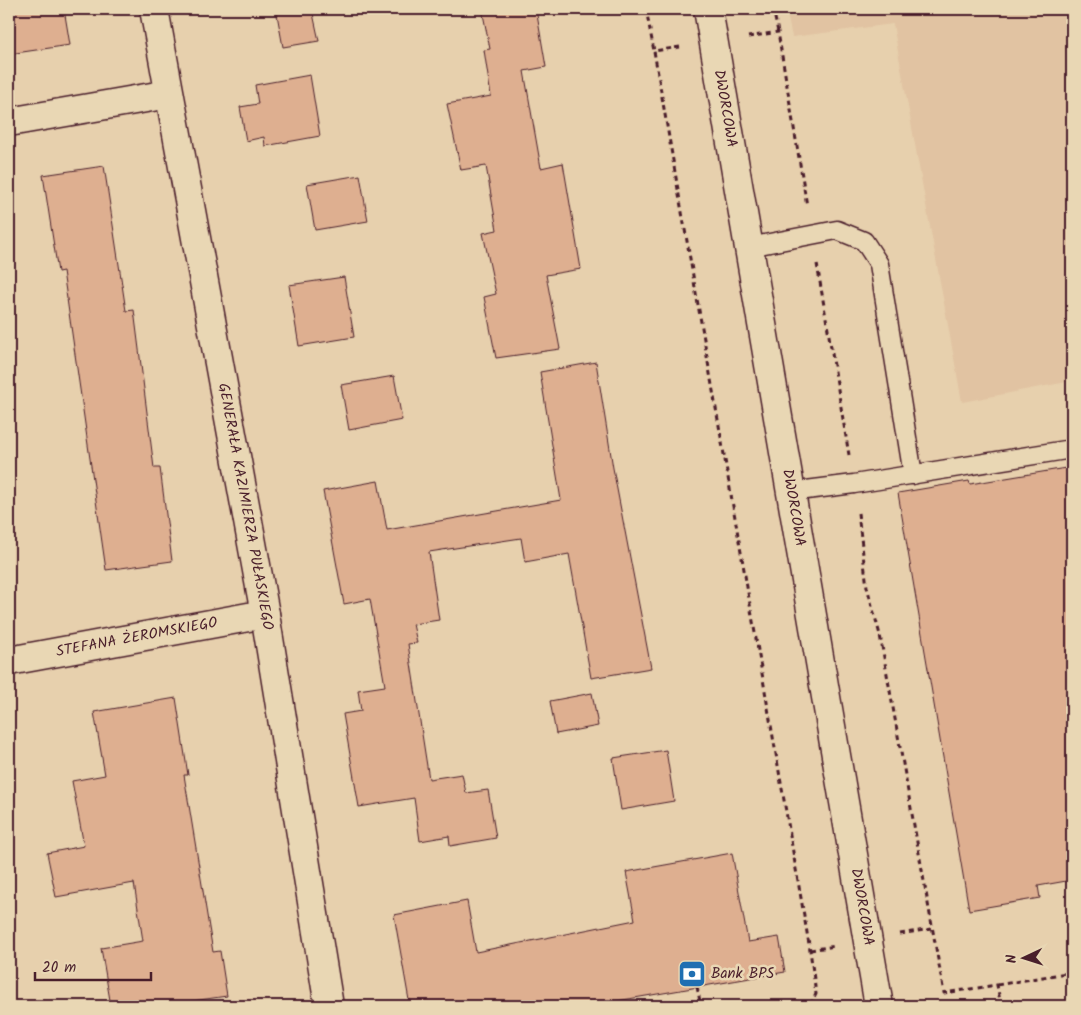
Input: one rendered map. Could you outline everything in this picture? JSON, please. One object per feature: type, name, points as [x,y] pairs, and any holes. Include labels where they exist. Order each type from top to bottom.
[{"type":"street","name":"GENERAŁA KAZIMIERZA PUŁASKIEGO","points":[[154,9],[265,614],[329,1006]]},
{"type":"street","name":"DWORCOWA","points":[[708,9],[879,1006]]},
{"type":"street","points":[[9,122],[169,94]]},
{"type":"street","name":"STEFANA ŻEROMSKIEGO","points":[[9,661],[265,614]]},
{"type":"lane","points":[[749,247],[837,230],[864,240],[879,264],[913,475]]},
{"type":"lane","points":[[790,492],[913,475],[1072,449]]},
{"type":"path","points":[[646,9],[654,51]]},
{"type":"path","points":[[773,9],[778,32]]},
{"type":"path","points":[[788,826],[816,994],[810,1006]]},
{"type":"path","points":[[931,929],[944,993],[1072,972]]},
{"type":"path","points":[[997,985],[1001,1006]]},
{"type":"path","points":[[697,987],[701,1006]]},
{"type":"shaded area","points":[[786,9],[1072,9],[1072,381],[962,402],[893,24],[792,37]]},
{"type":"building","points":[[9,9],[64,9],[70,45],[9,54]]},
{"type":"building","points":[[276,9],[312,9],[319,41],[283,47]]},
{"type":"building","points":[[482,9],[536,9],[546,67],[524,71],[541,168],[563,163],[581,269],[546,275],[560,349],[496,358],[484,297],[496,294],[483,233],[497,230],[486,166],[461,170],[447,104],[491,96],[484,50],[490,49]]},
{"type":"building","points":[[310,75],[320,136],[265,146],[264,137],[246,141],[240,107],[258,104],[255,85]]},
{"type":"building","points":[[104,166],[126,311],[134,310],[154,468],[160,468],[172,561],[106,570],[63,271],[58,272],[43,175]]},
{"type":"building","points":[[360,175],[368,221],[315,230],[307,184]]},
{"type":"building","points":[[344,277],[354,337],[299,346],[289,285]]},
{"type":"building","points":[[596,362],[613,468],[651,668],[591,678],[569,554],[525,562],[521,538],[429,552],[439,620],[413,624],[417,643],[408,644],[429,779],[462,774],[466,793],[488,790],[496,838],[450,846],[449,836],[420,841],[414,798],[359,807],[343,714],[361,711],[358,690],[385,686],[370,599],[344,604],[323,491],[378,481],[387,530],[561,500],[540,372]]},
{"type":"building","points":[[394,376],[402,420],[349,430],[341,385]]},
{"type":"building","points":[[1072,467],[1072,880],[1038,886],[1040,898],[969,910],[898,493],[969,481],[970,484]]},
{"type":"building","points":[[592,693],[598,726],[556,734],[550,701]]},
{"type":"building","points":[[176,698],[188,775],[184,775],[213,952],[220,951],[227,996],[158,1006],[111,1006],[101,948],[143,941],[134,883],[56,897],[47,853],[84,846],[72,781],[105,775],[94,712]]},
{"type":"building","points":[[666,750],[674,801],[621,810],[613,758]]},
{"type":"building","points":[[732,853],[748,942],[779,937],[785,972],[588,1006],[410,1006],[394,915],[467,901],[476,952],[635,920],[626,872]]},
{"type":"place","name":"Bank BPS","points":[[692,974]]}]
